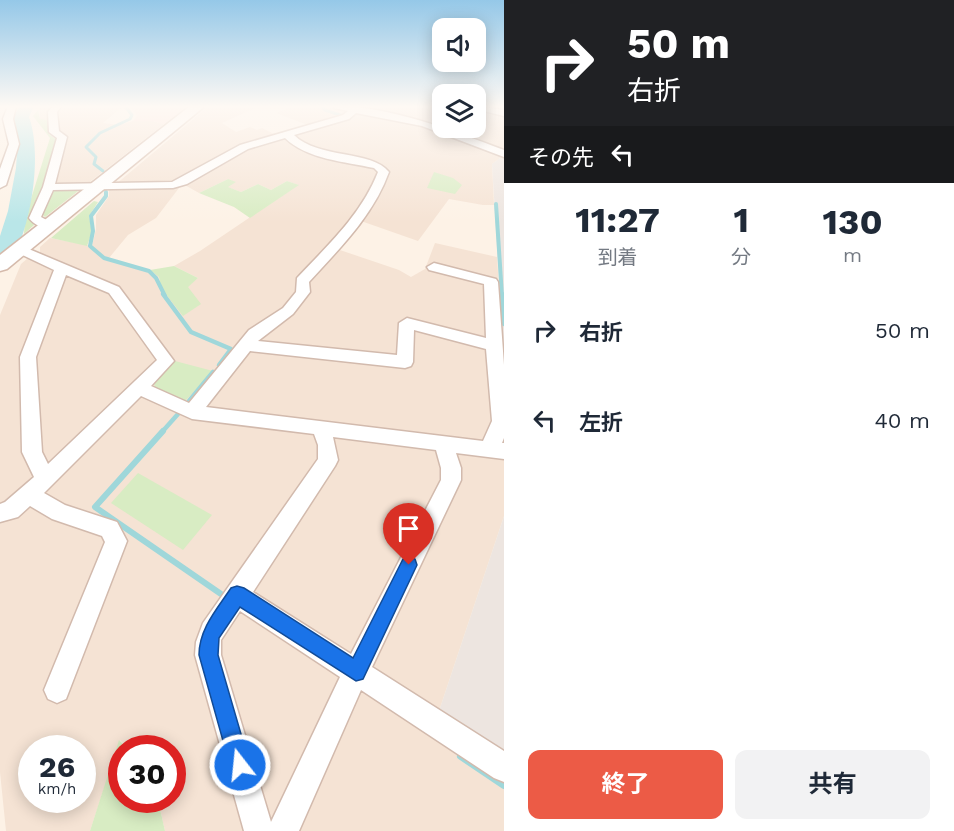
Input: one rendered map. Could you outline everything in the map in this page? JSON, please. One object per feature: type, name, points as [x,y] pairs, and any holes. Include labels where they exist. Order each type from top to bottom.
[{"type":"street","points":[[0,185],[4,161],[14,145]]},
{"type":"street","points":[[50,225],[35,218],[49,187],[60,145]]},
{"type":"street","points":[[0,265],[150,145]]},
{"type":"street","points":[[49,187],[173,185],[183,182],[231,153],[257,145]]},
{"type":"street","points":[[192,412],[255,334],[288,310],[303,292],[302,280],[358,219],[376,194],[384,172],[378,166],[301,145]]},
{"type":"street","points":[[480,145],[504,154]]},
{"type":"street","points":[[0,513],[11,510],[166,361],[114,290],[19,250]]},
{"type":"street","points":[[140,388],[192,412],[496,450],[494,440],[501,421],[491,282],[434,267]]},
{"type":"street","points":[[57,690],[116,541],[109,529],[59,512],[37,486],[32,452],[28,357],[62,268]]},
{"type":"street","points":[[246,345],[405,362],[407,323],[494,346]]},
{"type":"street","points":[[259,831],[208,655],[208,642],[212,632],[328,460],[327,445],[321,429]]},
{"type":"street","points":[[283,831],[356,672],[451,480],[452,468],[443,443]]},
{"type":"street","points":[[237,595],[504,768]]},
{"type":"shaded area","points":[[64,145],[137,145],[82,188],[51,189]]},
{"type":"shaded area","points":[[163,145],[474,145],[500,155],[500,158],[492,164],[494,205],[449,199],[418,241],[361,221],[337,249],[399,270],[411,277],[425,269],[435,243],[497,257],[504,364],[504,437],[502,445],[504,448],[504,516],[438,714],[504,771],[504,831],[165,831],[161,813],[186,813],[186,735],[108,735],[108,776],[96,813],[96,735],[18,735],[18,813],[96,813],[90,831],[6,831],[0,772],[0,315],[21,264],[28,258],[40,254],[40,247],[50,238],[92,246],[96,215],[109,196],[109,190]],"holes":[[[228,179],[227,187],[241,192],[258,184],[271,190],[287,181],[298,185],[174,266],[198,278],[187,287],[161,289],[159,277],[150,270],[109,258],[128,235],[156,218],[179,186],[183,184],[199,193]]]},
{"type":"shaded area","points":[[483,145],[504,145],[504,153]]},
{"type":"shaded area","points":[[500,155],[504,156],[504,364],[492,164],[500,158]]},
{"type":"shaded area","points":[[504,516],[504,757],[438,714]]},
{"type":"green space","points":[[48,145],[57,145],[39,203],[30,219],[34,225],[24,234],[25,218]]},
{"type":"green space","points":[[434,172],[453,178],[462,185],[455,194],[427,188]]},
{"type":"green space","points":[[228,179],[236,182],[228,187],[241,192],[258,184],[271,190],[287,181],[299,185],[250,218],[234,207],[199,193]]},
{"type":"green space","points":[[82,188],[45,217],[42,214],[51,189]]},
{"type":"green space","points":[[94,201],[98,202],[89,216],[92,232],[87,246],[51,238]]},
{"type":"green space","points":[[174,266],[198,278],[188,287],[201,304],[183,316],[161,288],[159,277],[150,270]]},
{"type":"green space","points":[[175,361],[213,371],[185,401],[154,388],[155,382]]},
{"type":"green space","points":[[138,473],[212,515],[183,550],[111,503]]},
{"type":"green space","points":[[108,775],[108,813],[161,813],[165,831],[90,831]]},
{"type":"waterway","points":[[0,261],[14,226],[21,199],[26,145]]},
{"type":"waterway","points":[[88,145],[86,147],[96,157],[94,164],[103,171]]},
{"type":"waterway","points":[[106,192],[106,196],[91,216],[93,231],[90,246],[104,258],[149,271],[156,278],[165,296]]},
{"type":"waterway","points":[[496,204],[502,296]]},
{"type":"waterway","points":[[163,294],[191,332],[231,349],[219,365]]},
{"type":"waterway","points":[[502,294],[504,324]]},
{"type":"waterway","points":[[189,401],[213,372]]},
{"type":"waterway","points":[[162,432],[178,414]]},
{"type":"waterway","points":[[163,431],[95,507],[221,594]]},
{"type":"waterway","points":[[461,756],[504,785]]},
{"type":"route","points":[[240,765],[208,655],[208,642],[212,632],[237,595],[356,672],[409,565]]}]
